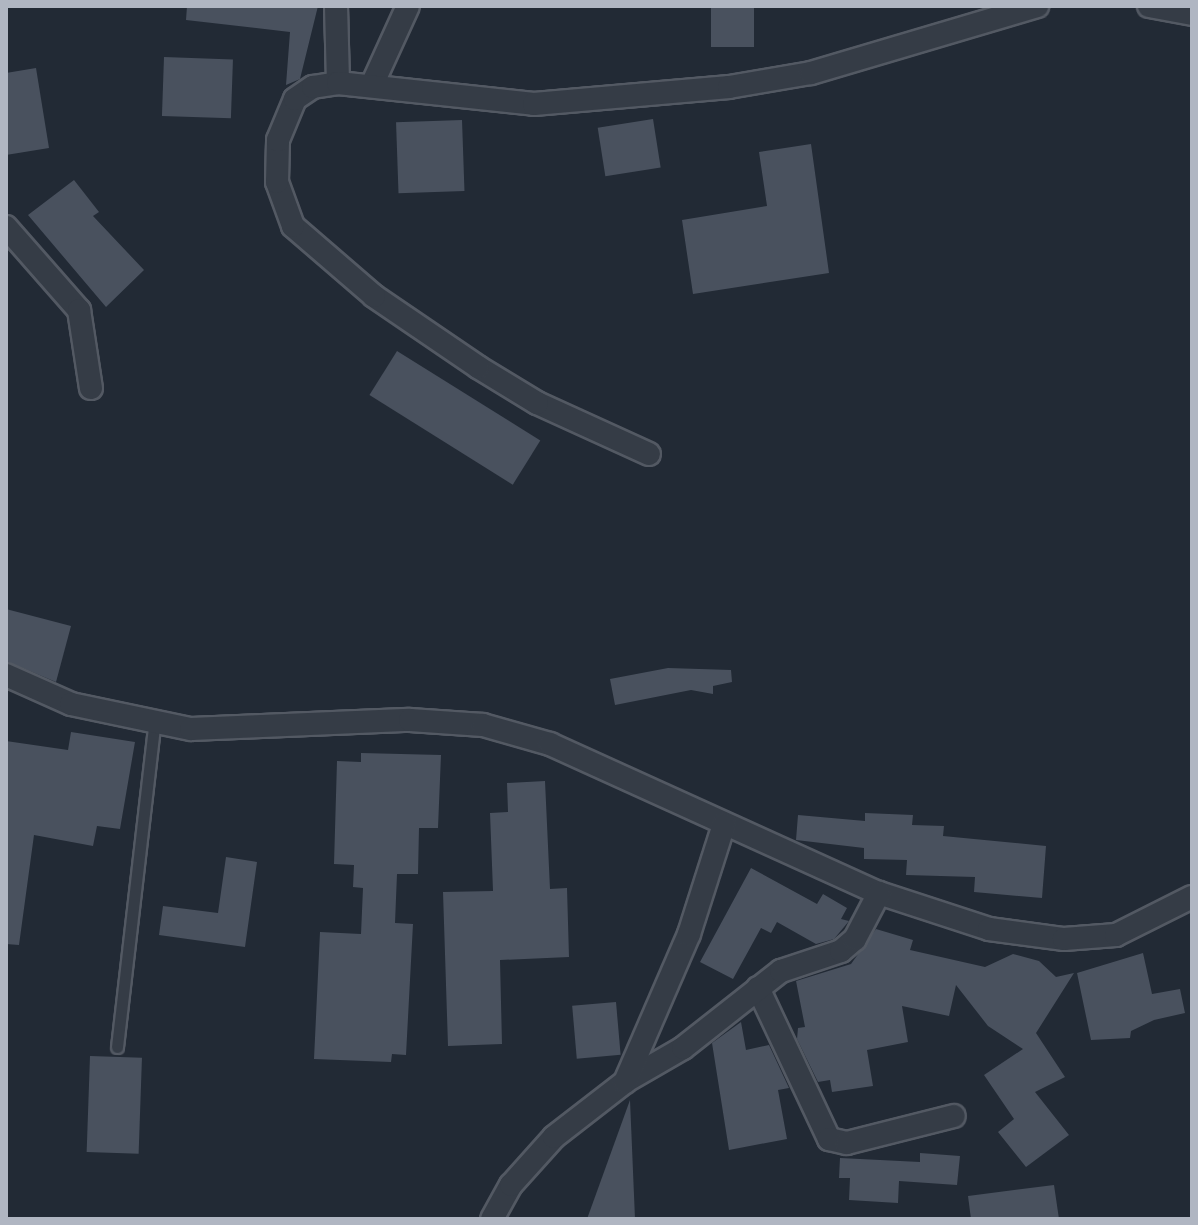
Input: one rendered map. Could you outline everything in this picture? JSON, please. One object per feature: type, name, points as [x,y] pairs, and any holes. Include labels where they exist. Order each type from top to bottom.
[{"type":"street","points":[[336,6],[338,83]]},
{"type":"street","points":[[372,85],[408,6]]},
{"type":"street","points":[[649,454],[602,436],[478,367],[374,296],[293,226],[277,182],[284,118],[313,87],[338,83],[534,104],[729,87],[811,73],[1037,6]]},
{"type":"street","points":[[1149,6],[1192,14]]},
{"type":"street","points":[[6,227],[79,310],[91,388]]},
{"type":"street","points":[[6,675],[71,704],[154,725],[483,725],[550,744],[879,893],[976,926],[1064,939],[1141,927],[1192,897]]},
{"type":"street","points":[[625,1082],[689,934],[724,824]]},
{"type":"street","points":[[492,1219],[511,1185],[554,1137],[625,1082],[683,1048],[781,971],[841,951],[855,939],[879,893]]},
{"type":"street","points":[[758,988],[829,1139],[847,1143],[954,1116]]},
{"type":"lane","points":[[117,1047],[154,725]]},
{"type":"building","points":[[187,6],[318,6],[300,79],[286,85],[290,32],[186,20]]},
{"type":"building","points":[[711,6],[754,6],[754,47],[711,47]]},
{"type":"building","points":[[164,57],[233,59],[231,118],[162,116]]},
{"type":"building","points":[[36,68],[49,148],[6,155],[6,73]]},
{"type":"building","points":[[653,119],[661,167],[605,176],[598,128]]},
{"type":"building","points":[[462,120],[464,191],[399,193],[396,122]]},
{"type":"building","points":[[811,144],[829,273],[693,294],[682,220],[767,206],[759,152]]},
{"type":"building","points":[[74,180],[99,212],[93,216],[144,270],[106,307],[28,215]]},
{"type":"building","points":[[397,351],[540,441],[513,485],[369,395]]},
{"type":"building","points":[[6,609],[71,626],[56,682],[6,661]]},
{"type":"building","points":[[668,668],[731,670],[732,682],[713,686],[713,694],[691,690],[615,705],[610,679]]},
{"type":"building","points":[[71,732],[135,742],[120,829],[97,826],[93,846],[34,835],[19,945],[6,944],[6,741],[68,750]]},
{"type":"building","points":[[361,753],[441,755],[438,828],[419,828],[418,874],[397,874],[395,923],[413,924],[406,1055],[392,1054],[391,1062],[314,1059],[320,932],[361,934],[363,888],[353,887],[354,865],[334,864],[337,761],[361,762]]},
{"type":"building","points":[[545,781],[550,889],[567,888],[569,957],[500,960],[502,1044],[448,1046],[443,892],[493,891],[490,813],[508,812],[507,783]]},
{"type":"building","points":[[865,813],[913,815],[912,825],[944,826],[943,836],[1046,846],[1042,898],[974,892],[975,877],[906,875],[907,860],[864,859],[864,848],[796,840],[798,815],[865,821]]},
{"type":"building","points":[[226,857],[257,862],[245,947],[159,935],[163,906],[218,913]]},
{"type":"building","points":[[751,868],[817,904],[823,894],[847,908],[841,919],[849,921],[834,939],[816,944],[777,922],[771,933],[761,928],[733,979],[700,962]]},
{"type":"building","points":[[876,929],[913,940],[910,950],[985,967],[1013,954],[1039,961],[1056,977],[1074,973],[1036,1033],[1065,1077],[1035,1092],[1069,1135],[1026,1167],[998,1132],[1014,1119],[984,1075],[1023,1049],[988,1026],[956,985],[949,1016],[902,1006],[908,1042],[867,1050],[873,1086],[832,1092],[830,1080],[818,1082],[797,1039],[798,1028],[805,1027],[796,981],[851,964]]},
{"type":"building","points":[[1143,953],[1152,994],[1180,989],[1185,1013],[1154,1020],[1131,1031],[1130,1038],[1091,1040],[1077,973]]},
{"type":"building","points":[[616,1002],[621,1055],[577,1059],[572,1006]]},
{"type":"building","points":[[741,1022],[746,1050],[769,1045],[789,1088],[778,1090],[787,1139],[729,1150],[712,1043]]},
{"type":"building","points":[[90,1056],[142,1058],[139,1154],[87,1152]]},
{"type":"building","points":[[630,1100],[635,1219],[587,1219]]},
{"type":"building","points":[[920,1153],[960,1156],[957,1185],[899,1181],[898,1203],[849,1200],[850,1178],[839,1178],[840,1158],[920,1162]]},
{"type":"building","points":[[1054,1185],[1059,1219],[971,1219],[968,1196]]}]
